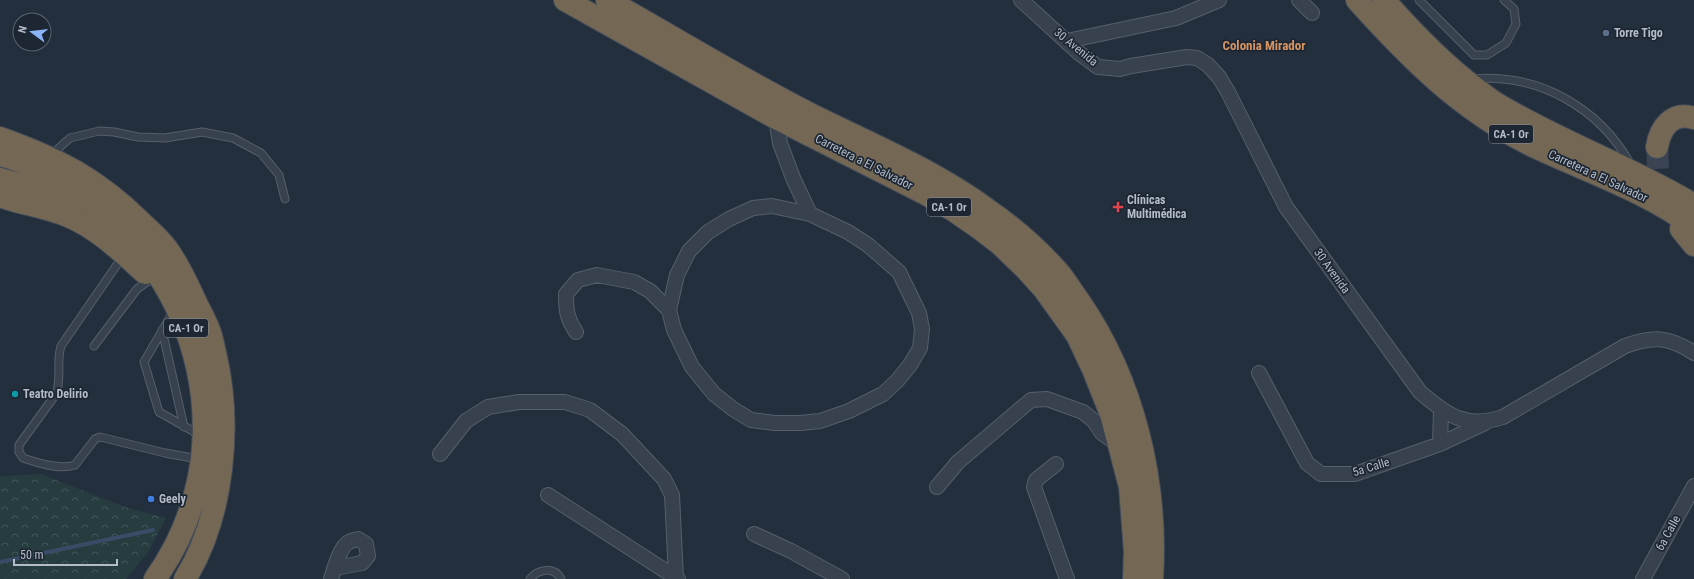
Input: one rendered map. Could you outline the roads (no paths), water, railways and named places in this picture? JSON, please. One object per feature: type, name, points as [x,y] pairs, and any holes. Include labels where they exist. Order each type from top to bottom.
[{"type":"highway","name":"Carretera a El Salvador","points":[[565,0],[776,118],[926,194],[953,210],[1000,244],[1044,289],[1077,336],[1093,369],[1102,417],[1120,446],[1130,488],[1135,552],[1134,579]]},
{"type":"highway","name":"Carretera a El Salvador","points":[[607,0],[779,97],[912,164],[963,193],[1028,241],[1060,274],[1095,324],[1126,392],[1143,455],[1151,498],[1154,545],[1152,579]]},
{"type":"highway","name":"Carretera a El Salvador","points":[[1357,0],[1418,64],[1448,92],[1475,112],[1531,145],[1646,198],[1683,218],[1690,234]]},
{"type":"highway","name":"Carretera a El Salvador","points":[[1384,0],[1419,39],[1464,80],[1496,104],[1636,174],[1694,205]]},
{"type":"highway","points":[[1658,147],[1659,136],[1668,122],[1676,118],[1694,118]]},
{"type":"highway","points":[[0,126],[7,128],[46,155]]},
{"type":"highway","name":"CA-1 Or","points":[[0,138],[46,155],[81,174],[102,188],[129,210],[167,249],[185,280],[209,330],[220,374],[224,409],[221,465],[208,530],[201,550],[185,579]]},
{"type":"highway","name":"CA-1 Or","points":[[0,155],[27,163],[43,171],[92,203],[110,217],[148,260],[175,304],[191,342],[202,391],[204,437],[202,460],[194,496],[184,528],[174,550],[155,579]]},
{"type":"highway","points":[[0,179],[33,188],[110,217]]},
{"type":"highway","points":[[0,196],[69,216],[87,227],[124,254],[152,279],[175,304]]},
{"type":"street","name":"30 Avenida","points":[[1021,0],[1098,67],[1120,69],[1187,57],[1197,58],[1208,65],[1219,77],[1228,92],[1286,207],[1420,392],[1441,410],[1455,418],[1487,422],[1503,417],[1624,346],[1637,342],[1656,338],[1666,339],[1682,345],[1694,353]]},
{"type":"street","points":[[1067,41],[1176,18],[1219,0]]},
{"type":"street","points":[[1299,0],[1312,13]]},
{"type":"street","points":[[776,118],[780,143],[793,178],[810,214]]},
{"type":"street","points":[[772,206],[810,214],[848,232],[868,245],[899,272],[919,313],[922,329],[920,348],[910,365],[882,394],[854,408],[820,421],[775,423],[751,420],[733,409],[714,394],[692,367],[674,330],[669,310],[677,275],[689,251],[708,232],[729,219],[753,208],[772,206]]},
{"type":"street","points":[[576,332],[568,320],[566,294],[578,280],[597,276],[634,282],[650,291],[669,310]]},
{"type":"street","name":"5a Calle","points":[[1259,372],[1306,464],[1321,474],[1354,474],[1440,444],[1487,422]]},
{"type":"street","points":[[937,487],[958,462],[1031,400],[1047,399],[1102,417]]},
{"type":"street","points":[[440,454],[466,421],[488,407],[519,402],[566,402],[590,410],[622,434],[664,479],[672,495],[677,579]]},
{"type":"street","points":[[1440,444],[1441,410]]},
{"type":"street","points":[[1056,464],[1036,480],[1034,487],[1067,579]]},
{"type":"street","name":"6a Calle","points":[[1643,579],[1694,486]]},
{"type":"street","points":[[548,495],[677,579]]},
{"type":"street","points":[[754,534],[791,551],[842,579]]},
{"type":"lane","points":[[1419,0],[1474,55],[1487,55],[1506,43],[1516,24],[1514,9],[1504,0]]},
{"type":"lane","points":[[1464,80],[1487,78],[1515,80],[1542,87],[1566,98],[1588,112],[1607,130],[1623,150],[1636,174]]},
{"type":"lane","points":[[46,155],[70,138],[99,131],[114,132],[138,137],[165,138],[202,132],[233,138],[261,153],[279,175],[285,199]]},
{"type":"lane","points":[[124,254],[61,346],[59,352],[59,386],[56,394],[19,445],[19,452],[23,458],[44,464],[70,467],[75,466],[95,439],[100,436],[165,453],[202,460]]},
{"type":"lane","points":[[94,346],[137,289],[152,279]]},
{"type":"lane","points":[[175,304],[144,362],[159,412],[204,437]]},
{"type":"lane","points":[[162,330],[184,427]]},
{"type":"lane","points":[[530,579],[535,573],[543,570],[552,570],[559,575],[561,579]]},
{"type":"waterway","points":[[0,562],[153,530]]},
{"type":"tunnel","points":[[1657,147],[1660,202]]},
{"type":"place","name":"Torre Tigo","points":[[1606,33]]},
{"type":"place","name":"Clínicas Multimédica","points":[[1118,207]]},
{"type":"place","name":"Teatro Delirio","points":[[15,394]]},
{"type":"place","name":"Geely","points":[[151,499]]},
{"type":"district","name":"Colonia Mirador","points":[[1264,45]]}]
